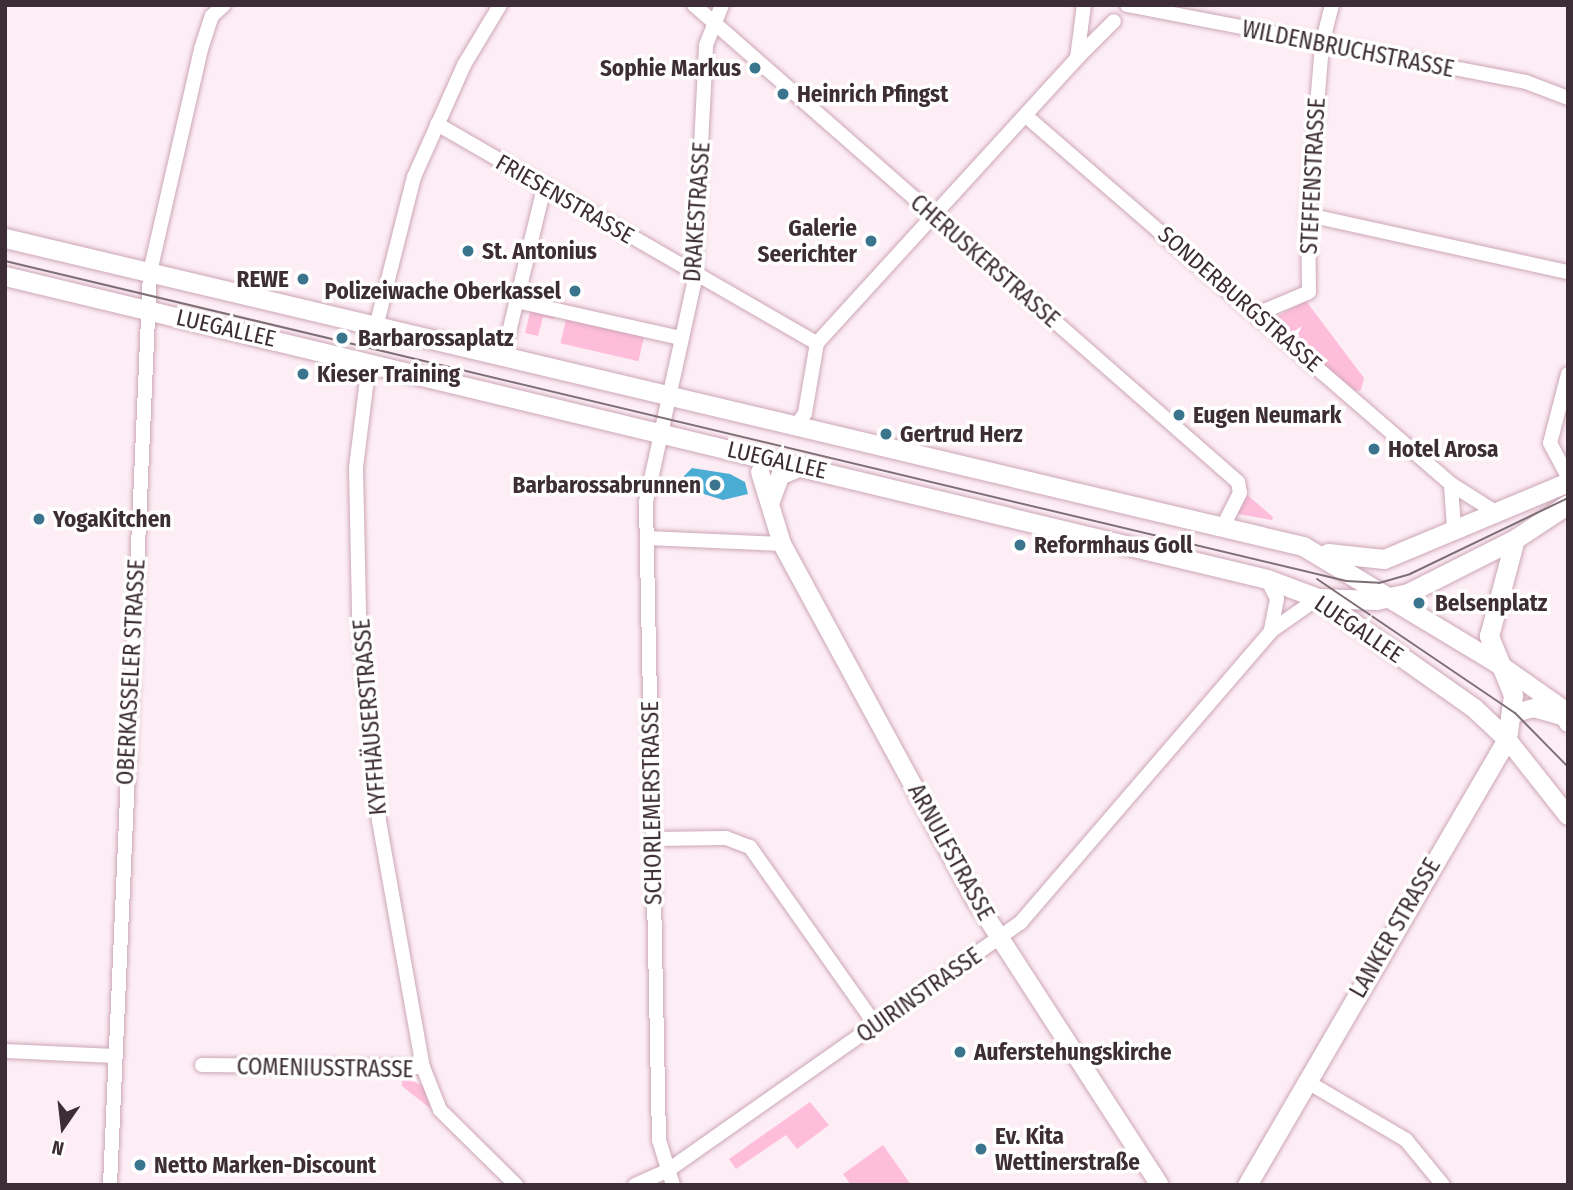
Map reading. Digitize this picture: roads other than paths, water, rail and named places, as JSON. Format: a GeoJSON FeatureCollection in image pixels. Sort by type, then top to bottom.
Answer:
{"type":"FeatureCollection","features":[{"type":"Feature","properties":{"kind":"main road","name":"LUEGALLEE"},"geometry":{"type":"LineString","coordinates":[[5,238],[1303,546],[1502,666]]}},
{"type":"Feature","properties":{"kind":"main road","name":"LUEGALLEE"},"geometry":{"type":"LineString","coordinates":[[5,276],[369,363],[660,426],[747,453],[1266,579],[1318,598],[1474,708],[1507,738]]}},
{"type":"Feature","properties":{"kind":"main road"},"geometry":{"type":"LineString","coordinates":[[747,453],[760,472]]}},
{"type":"Feature","properties":{"kind":"main road"},"geometry":{"type":"LineString","coordinates":[[1303,546],[1370,561],[1492,510],[1568,482]]}},
{"type":"Feature","properties":{"kind":"main road"},"geometry":{"type":"LineString","coordinates":[[1318,598],[1390,599],[1515,539],[1568,504]]}},
{"type":"Feature","properties":{"kind":"main road"},"geometry":{"type":"LineString","coordinates":[[1515,539],[1489,636],[1502,666],[1515,713]]}},
{"type":"Feature","properties":{"kind":"main road","name":"LANKER STRASSE"},"geometry":{"type":"LineString","coordinates":[[1247,1185],[1507,738],[1515,713]]}},
{"type":"Feature","properties":{"kind":"street"},"geometry":{"type":"LineString","coordinates":[[376,327],[414,177],[437,124],[500,5]]}},
{"type":"Feature","properties":{"kind":"street","name":"CHERUSKERSTRASSE"},"geometry":{"type":"LineString","coordinates":[[694,5],[1238,482],[1240,493],[1222,528]]}},
{"type":"Feature","properties":{"kind":"street","name":"DRAKESTRASSE"},"geometry":{"type":"LineString","coordinates":[[660,426],[694,271],[712,20],[722,5]]}},
{"type":"Feature","properties":{"kind":"street"},"geometry":{"type":"LineString","coordinates":[[1077,58],[1084,5]]}},
{"type":"Feature","properties":{"kind":"street","name":"WILDENBRUCHSTRASSE"},"geometry":{"type":"LineString","coordinates":[[1127,5],[1527,82],[1568,98]]}},
{"type":"Feature","properties":{"kind":"street","name":"STEFFENSTRASSE"},"geometry":{"type":"LineString","coordinates":[[1257,314],[1309,292],[1308,215],[1322,44],[1332,5]]}},
{"type":"Feature","properties":{"kind":"street","name":"OBERKASSELER STRASSE"},"geometry":{"type":"LineString","coordinates":[[110,1185],[138,444],[150,311],[150,272],[201,49],[220,6]]}},
{"type":"Feature","properties":{"kind":"street"},"geometry":{"type":"LineString","coordinates":[[796,426],[805,413],[817,343],[932,215],[1114,21]]}},
{"type":"Feature","properties":{"kind":"street","name":"SONDERBURGSTRASSE"},"geometry":{"type":"LineString","coordinates":[[1026,116],[1451,484],[1492,510]]}},
{"type":"Feature","properties":{"kind":"street","name":"FRIESENSTRASSE"},"geometry":{"type":"LineString","coordinates":[[437,124],[544,188],[694,271]]}},
{"type":"Feature","properties":{"kind":"street"},"geometry":{"type":"LineString","coordinates":[[503,358],[544,188]]}},
{"type":"Feature","properties":{"kind":"street"},"geometry":{"type":"LineString","coordinates":[[1308,215],[1568,272]]}},
{"type":"Feature","properties":{"kind":"street"},"geometry":{"type":"LineString","coordinates":[[694,271],[817,343]]}},
{"type":"Feature","properties":{"kind":"street"},"geometry":{"type":"LineString","coordinates":[[516,300],[680,338]]}},
{"type":"Feature","properties":{"kind":"street","name":"KYFFHÄUSERSTRASSE"},"geometry":{"type":"LineString","coordinates":[[369,363],[356,468],[359,617],[379,821],[423,1067]]}},
{"type":"Feature","properties":{"kind":"street"},"geometry":{"type":"LineString","coordinates":[[1568,374],[1550,443],[1558,468],[1568,477]]}},
{"type":"Feature","properties":{"kind":"street","name":"SCHORLEMERSTRASSE"},"geometry":{"type":"LineString","coordinates":[[660,426],[647,538],[659,1140],[670,1178]]}},
{"type":"Feature","properties":{"kind":"street"},"geometry":{"type":"LineString","coordinates":[[770,504],[780,476],[803,466]]}},
{"type":"Feature","properties":{"kind":"street","name":"ARNULFSTRASSE"},"geometry":{"type":"LineString","coordinates":[[760,472],[782,544],[1000,938],[1160,1185]]}},
{"type":"Feature","properties":{"kind":"street"},"geometry":{"type":"LineString","coordinates":[[1451,484],[1454,527]]}},
{"type":"Feature","properties":{"kind":"street"},"geometry":{"type":"LineString","coordinates":[[647,538],[782,544]]}},
{"type":"Feature","properties":{"kind":"street"},"geometry":{"type":"LineString","coordinates":[[1266,579],[1277,599],[1271,631]]}},
{"type":"Feature","properties":{"kind":"street","name":"QUIRINSTRASSE"},"geometry":{"type":"LineString","coordinates":[[635,1185],[670,1178],[875,1024],[1028,916],[1271,631],[1318,598]]}},
{"type":"Feature","properties":{"kind":"street"},"geometry":{"type":"LineString","coordinates":[[1502,666],[1540,690],[1565,720]]}},
{"type":"Feature","properties":{"kind":"street"},"geometry":{"type":"LineString","coordinates":[[1515,713],[1534,708],[1565,720]]}},
{"type":"Feature","properties":{"kind":"street"},"geometry":{"type":"LineString","coordinates":[[1507,738],[1568,816]]}},
{"type":"Feature","properties":{"kind":"street"},"geometry":{"type":"LineString","coordinates":[[653,839],[726,838],[750,847],[875,1024]]}},
{"type":"Feature","properties":{"kind":"street"},"geometry":{"type":"LineString","coordinates":[[5,1051],[114,1056]]}},
{"type":"Feature","properties":{"kind":"street","name":"COMENIUSSTRASSE"},"geometry":{"type":"LineString","coordinates":[[202,1065],[423,1067],[440,1110],[516,1185]]}},
{"type":"Feature","properties":{"kind":"street"},"geometry":{"type":"LineString","coordinates":[[1306,1081],[1406,1140],[1444,1185]]}},
{"type":"Feature","properties":{"kind":"water","name":"Barbarossabrunnen"},"geometry":{"type":"Polygon","coordinates":[[[692,468],[730,474],[745,482],[748,494],[723,500],[688,489],[682,478],[692,468]]]}},
{"type":"Feature","properties":{"kind":"tram line"},"geometry":{"type":"LineString","coordinates":[[5,261],[1346,581],[1379,583],[1410,574],[1568,498]]}},
{"type":"Feature","properties":{"kind":"tram line"},"geometry":{"type":"LineString","coordinates":[[1317,579],[1515,713],[1568,767]]}},
{"type":"Feature","properties":{"kind":"place","name":"Sophie Markus"},"geometry":{"type":"Point","coordinates":[755,68]}},
{"type":"Feature","properties":{"kind":"place","name":"Heinrich Pfingst"},"geometry":{"type":"Point","coordinates":[783,94]}},
{"type":"Feature","properties":{"kind":"place","name":"Galerie Seerichter"},"geometry":{"type":"Point","coordinates":[871,241]}},
{"type":"Feature","properties":{"kind":"place","name":"St. Antonius"},"geometry":{"type":"Point","coordinates":[468,251]}},
{"type":"Feature","properties":{"kind":"place","name":"REWE"},"geometry":{"type":"Point","coordinates":[303,279]}},
{"type":"Feature","properties":{"kind":"place","name":"Polizeiwache Oberkassel"},"geometry":{"type":"Point","coordinates":[575,291]}},
{"type":"Feature","properties":{"kind":"place","name":"Barbarossaplatz"},"geometry":{"type":"Point","coordinates":[342,338]}},
{"type":"Feature","properties":{"kind":"place","name":"Kieser Training"},"geometry":{"type":"Point","coordinates":[303,374]}},
{"type":"Feature","properties":{"kind":"place","name":"Eugen Neumark"},"geometry":{"type":"Point","coordinates":[1179,415]}},
{"type":"Feature","properties":{"kind":"place","name":"Gertrud Herz"},"geometry":{"type":"Point","coordinates":[886,434]}},
{"type":"Feature","properties":{"kind":"place","name":"Hotel Arosa"},"geometry":{"type":"Point","coordinates":[1374,449]}},
{"type":"Feature","properties":{"kind":"place","name":"Barbarossabrunnen"},"geometry":{"type":"Point","coordinates":[715,485]}},
{"type":"Feature","properties":{"kind":"place","name":"YogaKitchen"},"geometry":{"type":"Point","coordinates":[39,519]}},
{"type":"Feature","properties":{"kind":"place","name":"Reformhaus Goll"},"geometry":{"type":"Point","coordinates":[1020,545]}},
{"type":"Feature","properties":{"kind":"place","name":"Belsenplatz"},"geometry":{"type":"Point","coordinates":[1419,603]}},
{"type":"Feature","properties":{"kind":"place","name":"Auferstehungskirche"},"geometry":{"type":"Point","coordinates":[960,1052]}},
{"type":"Feature","properties":{"kind":"place","name":"Ev. Kita Wettinerstraße"},"geometry":{"type":"Point","coordinates":[981,1149]}},
{"type":"Feature","properties":{"kind":"place","name":"Netto Marken-Discount"},"geometry":{"type":"Point","coordinates":[140,1165]}}]}
